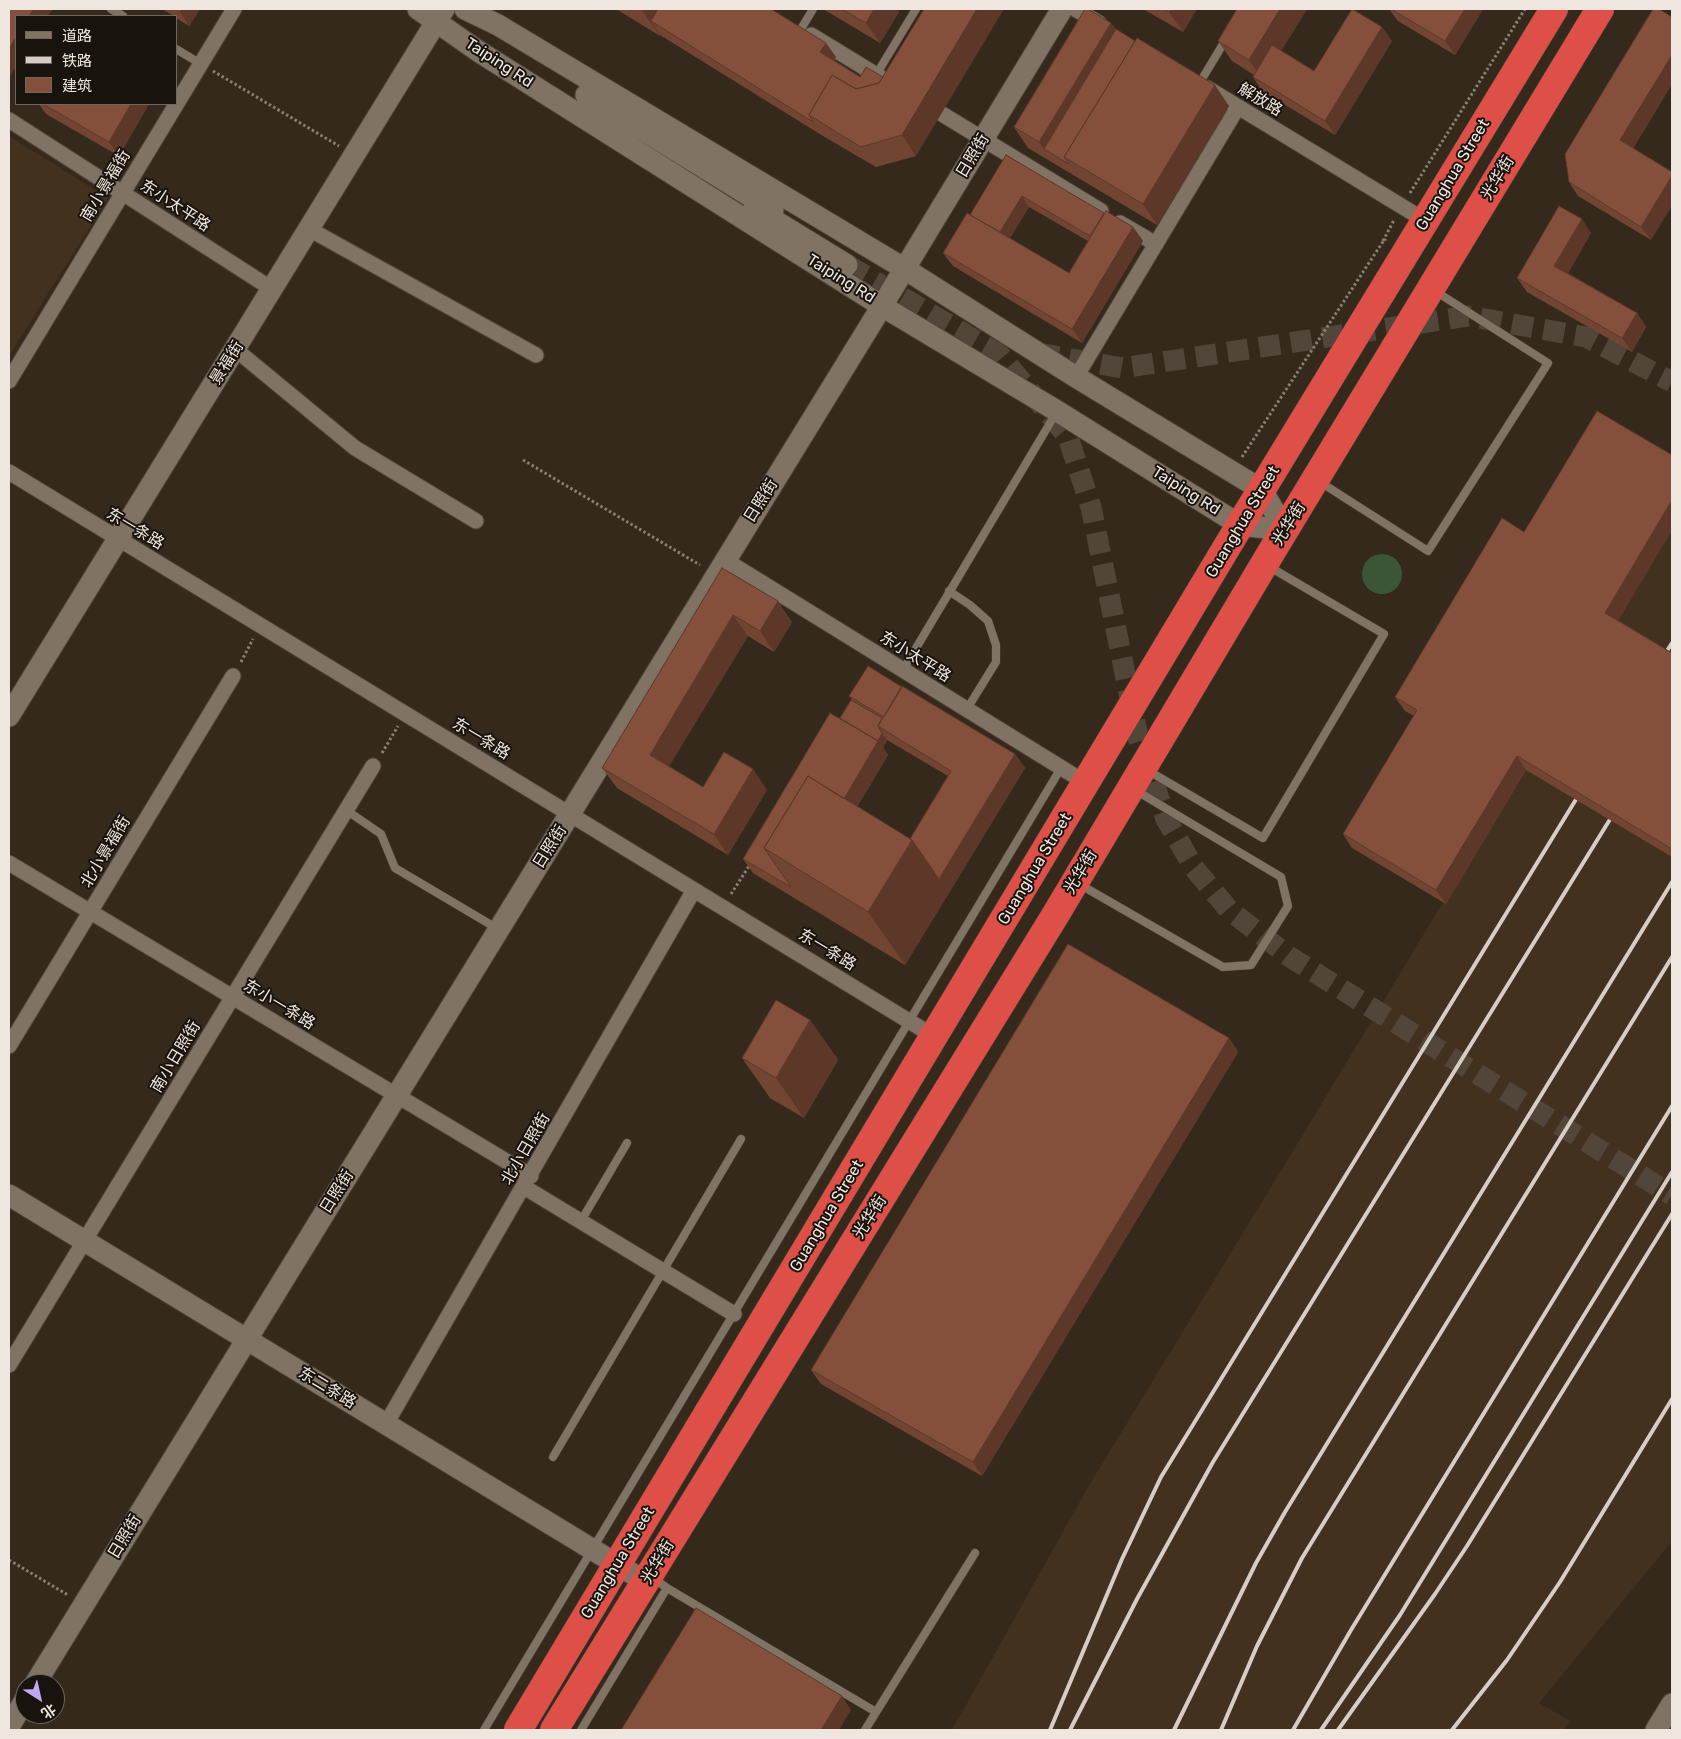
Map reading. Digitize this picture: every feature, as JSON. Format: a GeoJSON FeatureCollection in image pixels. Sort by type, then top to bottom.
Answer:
{"type":"FeatureCollection","features":[{"type":"Feature","properties":{"kind":"highway","name":"Guanghua Street"},"geometry":{"type":"LineString","coordinates":[[518,1730],[935,1037],[1240,525],[1554,9]]}},
{"type":"Feature","properties":{"kind":"highway","name":"光华街"},"geometry":{"type":"LineString","coordinates":[[554,1730],[654,1582],[1075,882],[1264,563],[1600,9]]}},
{"type":"Feature","properties":{"kind":"street","name":"南小景福街"},"geometry":{"type":"LineString","coordinates":[[178,102],[234,9]]}},
{"type":"Feature","properties":{"kind":"street","name":"Taiping Rd"},"geometry":{"type":"LineString","coordinates":[[418,9],[441,15],[463,39],[478,51],[882,306],[1057,411],[1240,525],[1285,530]]}},
{"type":"Feature","properties":{"kind":"street","name":"日照街"},"geometry":{"type":"LineString","coordinates":[[41,1674],[720,567],[905,269],[1062,9]]}},
{"type":"Feature","properties":{"kind":"street"},"geometry":{"type":"LineString","coordinates":[[1075,9],[1108,29]]}},
{"type":"Feature","properties":{"kind":"street","name":"Taiping Rd"},"geometry":{"type":"LineString","coordinates":[[472,12],[498,25],[905,269],[1076,377],[1262,490],[1285,530]]}},
{"type":"Feature","properties":{"kind":"street"},"geometry":{"type":"LineString","coordinates":[[463,39],[508,56],[850,262],[513,50],[472,12]]}},
{"type":"Feature","properties":{"kind":"street","name":"景福街"},"geometry":{"type":"LineString","coordinates":[[9,716],[441,15]]}},
{"type":"Feature","properties":{"kind":"street"},"geometry":{"type":"LineString","coordinates":[[797,27],[898,89]]}},
{"type":"Feature","properties":{"kind":"street","name":"解放路"},"geometry":{"type":"LineString","coordinates":[[1183,74],[1426,221]]}},
{"type":"Feature","properties":{"kind":"street","name":"南小景福街"},"geometry":{"type":"LineString","coordinates":[[9,381],[176,105]]}},
{"type":"Feature","properties":{"kind":"street"},"geometry":{"type":"LineString","coordinates":[[1076,377],[1238,107]]}},
{"type":"Feature","properties":{"kind":"street"},"geometry":{"type":"LineString","coordinates":[[942,114],[1156,244]]}},
{"type":"Feature","properties":{"kind":"street","name":"东小太平路"},"geometry":{"type":"LineString","coordinates":[[9,120],[272,289]]}},
{"type":"Feature","properties":{"kind":"street"},"geometry":{"type":"LineString","coordinates":[[309,229],[536,355]]}},
{"type":"Feature","properties":{"kind":"street"},"geometry":{"type":"LineString","coordinates":[[235,349],[355,448],[476,521]]}},
{"type":"Feature","properties":{"kind":"street","name":"东一条路"},"geometry":{"type":"LineString","coordinates":[[9,472],[935,1037]]}},
{"type":"Feature","properties":{"kind":"street","name":"东小太平路"},"geometry":{"type":"LineString","coordinates":[[720,567],[903,670],[1086,783]]}},
{"type":"Feature","properties":{"kind":"street","name":"北小景福街"},"geometry":{"type":"LineString","coordinates":[[9,1046],[233,676]]}},
{"type":"Feature","properties":{"kind":"street","name":"南小日照街"},"geometry":{"type":"LineString","coordinates":[[9,1365],[373,766]]}},
{"type":"Feature","properties":{"kind":"street","name":"东小一条路"},"geometry":{"type":"LineString","coordinates":[[9,863],[396,1096],[527,1181],[581,1221],[734,1314]]}},
{"type":"Feature","properties":{"kind":"street","name":"北小日照街"},"geometry":{"type":"LineString","coordinates":[[386,1424],[694,890]]}},
{"type":"Feature","properties":{"kind":"street","name":"东二条路"},"geometry":{"type":"LineString","coordinates":[[9,1195],[617,1565],[654,1582]]}},
{"type":"Feature","properties":{"kind":"street"},"geometry":{"type":"LineString","coordinates":[[1656,1730],[1672,1704]]}},
{"type":"Feature","properties":{"kind":"lane"},"geometry":{"type":"LineString","coordinates":[[797,27],[813,9]]}},
{"type":"Feature","properties":{"kind":"lane"},"geometry":{"type":"LineString","coordinates":[[876,75],[916,9]]}},
{"type":"Feature","properties":{"kind":"lane"},"geometry":{"type":"LineString","coordinates":[[1199,84],[1229,34]]}},
{"type":"Feature","properties":{"kind":"lane"},"geometry":{"type":"LineString","coordinates":[[178,49],[201,64]]}},
{"type":"Feature","properties":{"kind":"lane"},"geometry":{"type":"LineString","coordinates":[[1316,480],[1428,551],[1548,363],[1432,288]]}},
{"type":"Feature","properties":{"kind":"lane"},"geometry":{"type":"LineString","coordinates":[[903,670],[1057,411]]}},
{"type":"Feature","properties":{"kind":"lane"},"geometry":{"type":"LineString","coordinates":[[1137,777],[1263,838],[1384,634],[1264,563]]}},
{"type":"Feature","properties":{"kind":"lane"},"geometry":{"type":"LineString","coordinates":[[949,592],[970,605],[988,622],[996,645],[996,662],[967,709]]}},
{"type":"Feature","properties":{"kind":"lane"},"geometry":{"type":"LineString","coordinates":[[484,1730],[1061,768]]}},
{"type":"Feature","properties":{"kind":"lane"},"geometry":{"type":"LineString","coordinates":[[1075,882],[1223,967],[1251,965],[1288,906],[1281,877],[1137,777]]}},
{"type":"Feature","properties":{"kind":"lane"},"geometry":{"type":"LineString","coordinates":[[346,810],[381,834],[396,868],[498,929]]}},
{"type":"Feature","properties":{"kind":"lane"},"geometry":{"type":"LineString","coordinates":[[553,1457],[741,1139]]}},
{"type":"Feature","properties":{"kind":"lane"},"geometry":{"type":"LineString","coordinates":[[581,1221],[627,1143]]}},
{"type":"Feature","properties":{"kind":"lane"},"geometry":{"type":"LineString","coordinates":[[865,1730],[975,1553]]}},
{"type":"Feature","properties":{"kind":"lane"},"geometry":{"type":"LineString","coordinates":[[581,1730],[654,1582],[876,1712]]}},
{"type":"Feature","properties":{"kind":"path"},"geometry":{"type":"LineString","coordinates":[[1234,473],[1239,461],[1382,243],[1402,206],[1524,9]]}},
{"type":"Feature","properties":{"kind":"path"},"geometry":{"type":"LineString","coordinates":[[201,64],[354,156]]}},
{"type":"Feature","properties":{"kind":"path"},"geometry":{"type":"LineString","coordinates":[[1382,243],[1395,232]]}},
{"type":"Feature","properties":{"kind":"path"},"geometry":{"type":"LineString","coordinates":[[523,460],[720,567]]}},
{"type":"Feature","properties":{"kind":"path"},"geometry":{"type":"LineString","coordinates":[[233,676],[261,626]]}},
{"type":"Feature","properties":{"kind":"path"},"geometry":{"type":"LineString","coordinates":[[373,766],[406,714]]}},
{"type":"Feature","properties":{"kind":"path"},"geometry":{"type":"LineString","coordinates":[[723,908],[753,859]]}},
{"type":"Feature","properties":{"kind":"path"},"geometry":{"type":"LineString","coordinates":[[9,1560],[84,1605]]}},
{"type":"Feature","properties":{"kind":"shaded area"},"geometry":{"type":"Polygon","coordinates":[[[9,136],[108,198],[9,356],[9,136]]]}},
{"type":"Feature","properties":{"kind":"shaded area"},"geometry":{"type":"Polygon","coordinates":[[[1672,521],[1672,1541],[1539,1703],[1570,1721],[1564,1730],[952,1730],[1088,1487],[1304,1133],[1672,521]]]}},
{"type":"Feature","properties":{"kind":"green space"},"geometry":{"type":"Polygon","coordinates":[[[1386,554],[1393,557],[1399,563],[1402,574],[1401,582],[1393,591],[1386,594],[1378,594],[1371,591],[1363,582],[1362,570],[1365,563],[1374,555],[1386,554]]]}},
{"type":"Feature","properties":{"kind":"building"},"geometry":{"type":"Polygon","coordinates":[[[9,9],[34,9],[30,15],[15,15],[15,39],[9,49],[9,9]]]}},
{"type":"Feature","properties":{"kind":"building"},"geometry":{"type":"Polygon","coordinates":[[[658,9],[771,9],[826,43],[820,52],[860,77],[866,67],[883,77],[879,83],[856,89],[832,75],[809,115],[813,122],[651,21],[658,9]]]}},
{"type":"Feature","properties":{"kind":"building"},"geometry":{"type":"Polygon","coordinates":[[[842,9],[874,9],[866,23],[842,9]]]}},
{"type":"Feature","properties":{"kind":"building"},"geometry":{"type":"Polygon","coordinates":[[[924,9],[977,9],[902,135],[861,147],[809,115],[832,75],[856,89],[879,83],[924,9]]]}},
{"type":"Feature","properties":{"kind":"building"},"geometry":{"type":"Polygon","coordinates":[[[1085,9],[1111,23],[1039,142],[1014,127],[1085,9]]]}},
{"type":"Feature","properties":{"kind":"building"},"geometry":{"type":"Polygon","coordinates":[[[1237,9],[1280,9],[1249,60],[1218,41],[1237,9]]]}},
{"type":"Feature","properties":{"kind":"building"},"geometry":{"type":"Polygon","coordinates":[[[1352,9],[1382,27],[1325,121],[1253,77],[1272,45],[1314,71],[1352,9]]]}},
{"type":"Feature","properties":{"kind":"building"},"geometry":{"type":"Polygon","coordinates":[[[1391,9],[1465,9],[1445,41],[1391,9]]]}},
{"type":"Feature","properties":{"kind":"building"},"geometry":{"type":"Polygon","coordinates":[[[1653,9],[1659,9],[1672,17],[1672,55],[1620,140],[1672,172],[1672,176],[1641,227],[1569,182],[1565,154],[1653,9]]]}},
{"type":"Feature","properties":{"kind":"building"},"geometry":{"type":"Polygon","coordinates":[[[1116,29],[1135,41],[1064,157],[1069,164],[1044,149],[1116,29]]]}},
{"type":"Feature","properties":{"kind":"building"},"geometry":{"type":"Polygon","coordinates":[[[1137,38],[1215,85],[1143,204],[1064,157],[1137,38]]]}},
{"type":"Feature","properties":{"kind":"building"},"geometry":{"type":"Polygon","coordinates":[[[45,105],[130,105],[109,142],[45,105]]]}},
{"type":"Feature","properties":{"kind":"building"},"geometry":{"type":"Polygon","coordinates":[[[1006,155],[1104,213],[1090,236],[1022,196],[1000,232],[970,215],[1006,155]]]}},
{"type":"Feature","properties":{"kind":"building"},"geometry":{"type":"Polygon","coordinates":[[[1559,206],[1582,219],[1554,266],[1637,313],[1622,338],[1517,278],[1559,206]]]}},
{"type":"Feature","properties":{"kind":"building"},"geometry":{"type":"Polygon","coordinates":[[[1106,211],[1133,227],[1072,329],[943,253],[967,213],[1069,273],[1106,211]]]}},
{"type":"Feature","properties":{"kind":"building"},"geometry":{"type":"Polygon","coordinates":[[[1597,411],[1672,455],[1672,500],[1605,613],[1672,653],[1672,849],[1517,756],[1436,890],[1343,834],[1417,710],[1395,697],[1502,518],[1524,532],[1597,411]]]}},
{"type":"Feature","properties":{"kind":"building"},"geometry":{"type":"Polygon","coordinates":[[[722,568],[778,601],[760,631],[733,615],[650,755],[703,787],[724,752],[753,769],[714,834],[602,768],[722,568]]]}},
{"type":"Feature","properties":{"kind":"building"},"geometry":{"type":"Polygon","coordinates":[[[868,666],[902,687],[884,717],[849,696],[868,666]]]}},
{"type":"Feature","properties":{"kind":"building"},"geometry":{"type":"Polygon","coordinates":[[[902,686],[1015,754],[939,879],[910,839],[951,771],[878,726],[902,686]]]}},
{"type":"Feature","properties":{"kind":"building"},"geometry":{"type":"Polygon","coordinates":[[[851,700],[882,718],[878,726],[882,733],[878,741],[840,718],[851,700]]]}},
{"type":"Feature","properties":{"kind":"building"},"geometry":{"type":"Polygon","coordinates":[[[830,713],[878,741],[844,799],[808,776],[764,848],[791,887],[743,859],[830,713]]]}},
{"type":"Feature","properties":{"kind":"building"},"geometry":{"type":"Polygon","coordinates":[[[808,776],[912,840],[868,912],[764,848],[808,776]]]}},
{"type":"Feature","properties":{"kind":"building"},"geometry":{"type":"Polygon","coordinates":[[[1068,944],[1229,1038],[973,1462],[811,1370],[1068,944]]]}},
{"type":"Feature","properties":{"kind":"building"},"geometry":{"type":"Polygon","coordinates":[[[776,1000],[810,1020],[776,1078],[742,1058],[776,1000]]]}},
{"type":"Feature","properties":{"kind":"building"},"geometry":{"type":"Polygon","coordinates":[[[696,1608],[842,1696],[821,1730],[621,1730],[696,1608]]]}},
{"type":"Feature","properties":{"kind":"tunnel"},"geometry":{"type":"LineString","coordinates":[[847,265],[999,354],[1068,437],[1091,507],[1138,737],[1166,819],[1194,868],[1229,910],[1290,957],[1672,1195]]}},
{"type":"Feature","properties":{"kind":"tunnel"},"geometry":{"type":"LineString","coordinates":[[1038,353],[1122,368],[1468,316],[1586,337],[1672,382]]}},
{"type":"Feature","properties":{"kind":"railway"},"geometry":{"type":"LineString","coordinates":[[1660,662],[1672,643]]}},
{"type":"Feature","properties":{"kind":"railway"},"geometry":{"type":"LineString","coordinates":[[1050,1730],[1122,1559],[1161,1477],[1583,788]]}},
{"type":"Feature","properties":{"kind":"railway"},"geometry":{"type":"LineString","coordinates":[[1070,1730],[1137,1599],[1213,1462],[1617,808]]}},
{"type":"Feature","properties":{"kind":"railway"},"geometry":{"type":"LineString","coordinates":[[1174,1730],[1256,1563],[1285,1512],[1672,882]]}},
{"type":"Feature","properties":{"kind":"railway"},"geometry":{"type":"LineString","coordinates":[[1221,1730],[1257,1646],[1302,1558],[1672,957]]}},
{"type":"Feature","properties":{"kind":"railway"},"geometry":{"type":"LineString","coordinates":[[1293,1730],[1351,1630],[1672,1106]]}},
{"type":"Feature","properties":{"kind":"railway"},"geometry":{"type":"LineString","coordinates":[[1321,1730],[1400,1615],[1672,1172]]}},
{"type":"Feature","properties":{"kind":"railway"},"geometry":{"type":"LineString","coordinates":[[1338,1730],[1467,1546],[1672,1214]]}},
{"type":"Feature","properties":{"kind":"railway"},"geometry":{"type":"LineString","coordinates":[[1452,1730],[1507,1660],[1560,1582],[1672,1399]]}}]}
